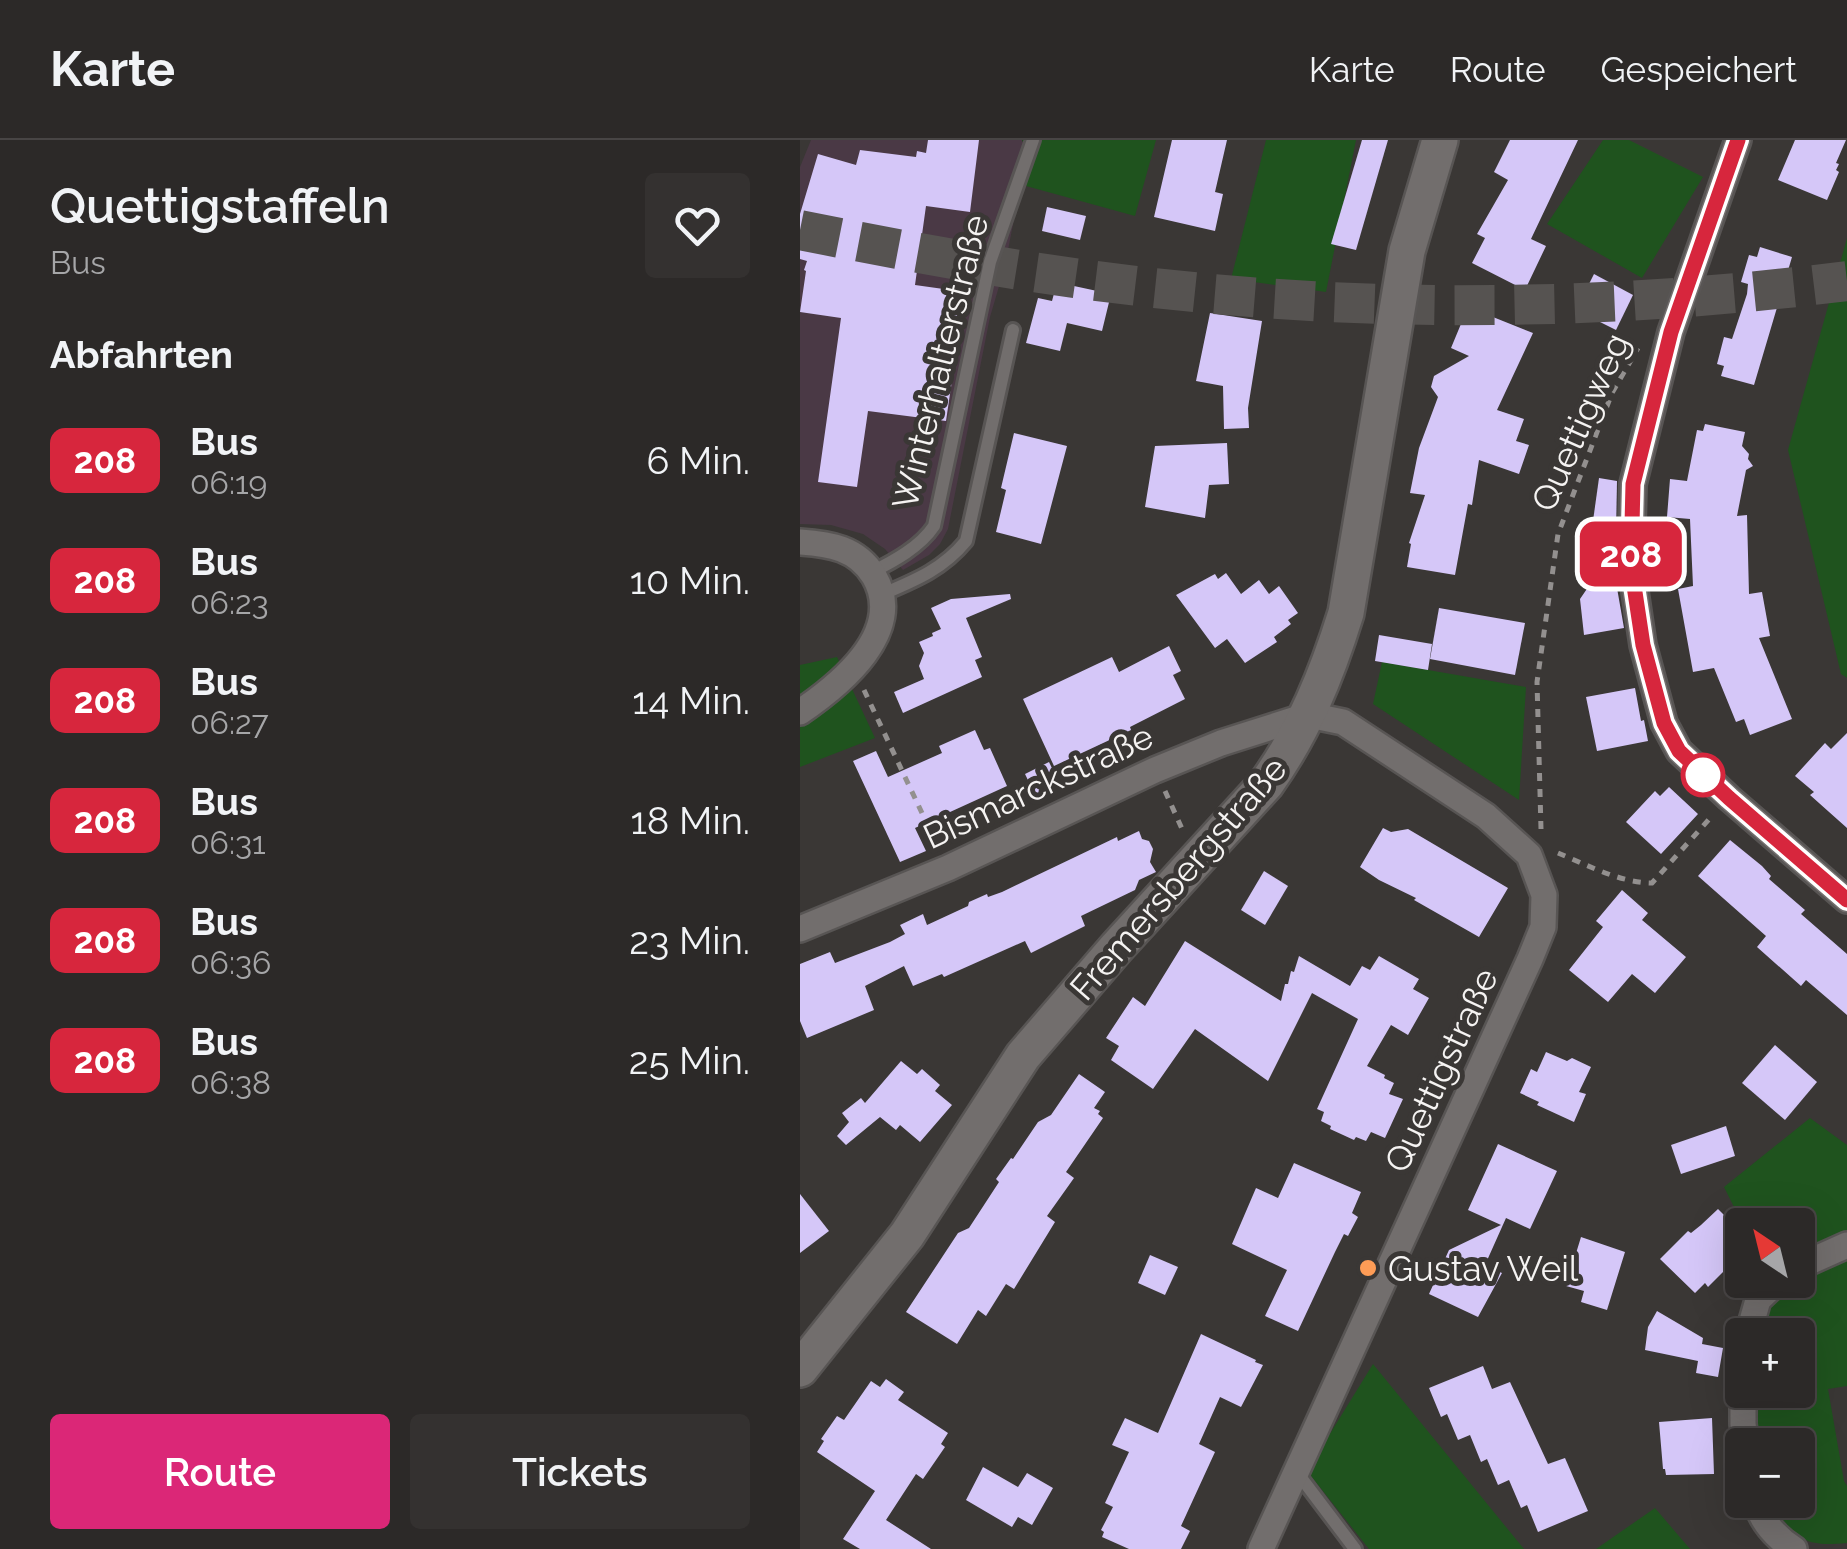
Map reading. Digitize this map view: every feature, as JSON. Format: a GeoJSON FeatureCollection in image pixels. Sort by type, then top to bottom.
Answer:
{"type":"FeatureCollection","features":[{"type":"Feature","properties":{"kind":"main road","name":"Fremersbergstraße"},"geometry":{"type":"LineString","coordinates":[[800,1369],[908,1235],[1023,1056],[1266,784],[1309,715],[1346,613],[1407,251],[1440,140]]}},
{"type":"Feature","properties":{"kind":"street"},"geometry":{"type":"LineString","coordinates":[[1738,140],[1671,332],[1633,484],[1631,566],[1643,645],[1664,723],[1679,751],[1847,900]]}},
{"type":"Feature","properties":{"kind":"street"},"geometry":{"type":"LineString","coordinates":[[800,542],[829,544],[854,553],[877,583],[882,618],[874,639],[854,666],[800,712]]}},
{"type":"Feature","properties":{"kind":"street"},"geometry":{"type":"LineString","coordinates":[[1309,715],[1343,722],[1486,816],[1529,855]]}},
{"type":"Feature","properties":{"kind":"street","name":"Bismarckstraße"},"geometry":{"type":"LineString","coordinates":[[800,929],[948,868],[1220,742],[1309,715]]}},
{"type":"Feature","properties":{"kind":"street","name":"Quettigstraße"},"geometry":{"type":"LineString","coordinates":[[1261,1549],[1543,927],[1544,895],[1529,855]]}},
{"type":"Feature","properties":{"kind":"street"},"geometry":{"type":"LineString","coordinates":[[1815,1259],[1847,1245]]}},
{"type":"Feature","properties":{"kind":"street"},"geometry":{"type":"LineString","coordinates":[[1763,1518],[1777,1538],[1794,1549]]}},
{"type":"Feature","properties":{"kind":"lane","name":"Winterhalterstraße"},"geometry":{"type":"LineString","coordinates":[[877,583],[896,559],[934,526],[990,262],[1033,140]]}},
{"type":"Feature","properties":{"kind":"lane"},"geometry":{"type":"LineString","coordinates":[[877,583],[934,570],[952,558],[966,541],[1013,330]]}},
{"type":"Feature","properties":{"kind":"lane"},"geometry":{"type":"LineString","coordinates":[[1296,1471],[1355,1549]]}},
{"type":"Feature","properties":{"kind":"path","name":"Quettigweg"},"geometry":{"type":"LineString","coordinates":[[1529,855],[1541,846],[1537,682],[1558,534],[1612,393],[1641,342]]}},
{"type":"Feature","properties":{"kind":"path"},"geometry":{"type":"LineString","coordinates":[[854,666],[948,868]]}},
{"type":"Feature","properties":{"kind":"path"},"geometry":{"type":"LineString","coordinates":[[1155,770],[1197,860]]}},
{"type":"Feature","properties":{"kind":"path"},"geometry":{"type":"LineString","coordinates":[[1579,862],[1640,883],[1652,883],[1729,798]]}},
{"type":"Feature","properties":{"kind":"shaded area"},"geometry":{"type":"Polygon","coordinates":[[[811,140],[1022,140],[1027,151],[948,529],[929,555],[903,570],[885,549],[863,534],[831,525],[800,524],[800,167],[811,140]]]}},
{"type":"Feature","properties":{"kind":"green space"},"geometry":{"type":"Polygon","coordinates":[[[1022,140],[1156,140],[1135,216],[1026,186],[1027,151],[1022,140]]]}},
{"type":"Feature","properties":{"kind":"green space"},"geometry":{"type":"Polygon","coordinates":[[[1266,140],[1356,140],[1326,292],[1231,279],[1266,140]]]}},
{"type":"Feature","properties":{"kind":"green space"},"geometry":{"type":"Polygon","coordinates":[[[1603,140],[1629,140],[1703,177],[1642,278],[1547,224],[1603,140]]]}},
{"type":"Feature","properties":{"kind":"green space"},"geometry":{"type":"Polygon","coordinates":[[[1847,238],[1847,678],[1841,674],[1788,450],[1847,238]]]}},
{"type":"Feature","properties":{"kind":"green space"},"geometry":{"type":"Polygon","coordinates":[[[837,657],[875,738],[800,767],[800,665],[837,657]]]}},
{"type":"Feature","properties":{"kind":"green space"},"geometry":{"type":"Polygon","coordinates":[[[1382,662],[1526,687],[1519,800],[1373,704],[1382,662]]]}},
{"type":"Feature","properties":{"kind":"green space"},"geometry":{"type":"Polygon","coordinates":[[[1810,1118],[1847,1145],[1847,1386],[1828,1389],[1847,1486],[1847,1543],[1810,1542],[1782,1518],[1815,1518],[1815,1428],[1758,1428],[1758,1408],[1815,1408],[1815,1318],[1763,1318],[1763,1298],[1815,1298],[1815,1208],[1734,1208],[1724,1187],[1810,1118]]]}},
{"type":"Feature","properties":{"kind":"green space"},"geometry":{"type":"Polygon","coordinates":[[[1373,1364],[1524,1549],[1369,1549],[1307,1471],[1373,1364]]]}},
{"type":"Feature","properties":{"kind":"green space"},"geometry":{"type":"Polygon","coordinates":[[[1655,1508],[1690,1549],[1596,1549],[1655,1508]]]}},
{"type":"Feature","properties":{"kind":"building"},"geometry":{"type":"Polygon","coordinates":[[[928,140],[979,140],[970,212],[926,206],[915,285],[965,292],[946,421],[868,411],[857,487],[818,482],[841,318],[800,312],[807,261],[800,259],[800,214],[818,154],[856,165],[860,150],[916,157],[917,151],[926,153],[928,140]]]}},
{"type":"Feature","properties":{"kind":"building"},"geometry":{"type":"Polygon","coordinates":[[[1172,140],[1227,140],[1215,192],[1223,194],[1215,231],[1154,217],[1172,140]]]}},
{"type":"Feature","properties":{"kind":"building"},"geometry":{"type":"Polygon","coordinates":[[[1362,140],[1388,140],[1356,250],[1331,244],[1362,140]]]}},
{"type":"Feature","properties":{"kind":"building"},"geometry":{"type":"Polygon","coordinates":[[[1510,140],[1578,140],[1531,239],[1546,246],[1525,290],[1472,263],[1485,238],[1477,234],[1508,180],[1494,172],[1510,140]]]}},
{"type":"Feature","properties":{"kind":"building"},"geometry":{"type":"Polygon","coordinates":[[[1795,140],[1846,140],[1827,200],[1778,180],[1795,140]]]}},
{"type":"Feature","properties":{"kind":"building"},"geometry":{"type":"Polygon","coordinates":[[[1047,207],[1086,216],[1080,240],[1042,231],[1047,207]]]}},
{"type":"Feature","properties":{"kind":"building"},"geometry":{"type":"Polygon","coordinates":[[[1760,247],[1792,257],[1754,385],[1721,376],[1724,366],[1717,364],[1724,337],[1732,339],[1747,294],[1748,284],[1741,282],[1749,255],[1757,257],[1760,247]]]}},
{"type":"Feature","properties":{"kind":"building"},"geometry":{"type":"Polygon","coordinates":[[[1594,274],[1633,295],[1616,330],[1576,310],[1594,274]]]}},
{"type":"Feature","properties":{"kind":"building"},"geometry":{"type":"Polygon","coordinates":[[[1056,286],[1111,294],[1102,331],[1067,323],[1060,351],[1026,343],[1038,298],[1052,301],[1056,286]]]}},
{"type":"Feature","properties":{"kind":"building"},"geometry":{"type":"Polygon","coordinates":[[[1468,307],[1533,333],[1497,410],[1524,419],[1516,441],[1529,445],[1519,474],[1479,460],[1455,575],[1407,567],[1409,543],[1425,495],[1410,493],[1419,448],[1438,397],[1431,387],[1434,376],[1469,356],[1451,348],[1468,307]]]}},
{"type":"Feature","properties":{"kind":"building"},"geometry":{"type":"Polygon","coordinates":[[[1210,313],[1262,321],[1248,408],[1249,428],[1224,429],[1223,386],[1196,381],[1210,313]]]}},
{"type":"Feature","properties":{"kind":"building"},"geometry":{"type":"Polygon","coordinates":[[[1705,424],[1745,432],[1742,446],[1753,466],[1746,470],[1737,516],[1747,515],[1749,594],[1762,592],[1770,636],[1759,638],[1792,719],[1750,735],[1744,719],[1736,722],[1714,668],[1693,672],[1678,589],[1693,586],[1690,519],[1667,517],[1670,479],[1687,481],[1697,430],[1703,431],[1705,424]]]}},
{"type":"Feature","properties":{"kind":"building"},"geometry":{"type":"Polygon","coordinates":[[[1014,433],[1067,446],[1041,544],[996,532],[1014,433]]]}},
{"type":"Feature","properties":{"kind":"building"},"geometry":{"type":"Polygon","coordinates":[[[1227,443],[1229,484],[1209,485],[1205,518],[1145,507],[1155,446],[1227,443]]]}},
{"type":"Feature","properties":{"kind":"building"},"geometry":{"type":"Polygon","coordinates":[[[1599,478],[1617,481],[1616,534],[1612,539],[1598,538],[1592,528],[1599,478]]]}},
{"type":"Feature","properties":{"kind":"building"},"geometry":{"type":"Polygon","coordinates":[[[1226,573],[1241,594],[1259,580],[1269,594],[1279,586],[1298,613],[1274,637],[1277,642],[1245,663],[1227,639],[1215,648],[1176,595],[1215,574],[1218,579],[1226,573]]]}},
{"type":"Feature","properties":{"kind":"building"},"geometry":{"type":"Polygon","coordinates":[[[1595,577],[1611,589],[1617,588],[1624,628],[1584,635],[1580,599],[1595,577]]]}},
{"type":"Feature","properties":{"kind":"building"},"geometry":{"type":"Polygon","coordinates":[[[1010,594],[1011,599],[966,618],[982,657],[975,660],[982,677],[903,713],[894,692],[924,679],[919,666],[924,653],[919,642],[941,629],[931,608],[951,599],[1010,594]]]}},
{"type":"Feature","properties":{"kind":"building"},"geometry":{"type":"Polygon","coordinates":[[[1439,608],[1525,623],[1515,675],[1430,659],[1439,608]]]}},
{"type":"Feature","properties":{"kind":"building"},"geometry":{"type":"Polygon","coordinates":[[[1379,635],[1432,644],[1428,670],[1375,661],[1379,635]]]}},
{"type":"Feature","properties":{"kind":"building"},"geometry":{"type":"Polygon","coordinates":[[[1169,646],[1181,671],[1173,675],[1185,699],[1130,727],[1131,730],[1054,766],[1023,699],[1112,657],[1119,672],[1169,646]]]}},
{"type":"Feature","properties":{"kind":"building"},"geometry":{"type":"Polygon","coordinates":[[[1635,688],[1648,741],[1597,751],[1586,697],[1635,688]]]}},
{"type":"Feature","properties":{"kind":"building"},"geometry":{"type":"Polygon","coordinates":[[[975,730],[984,750],[990,748],[1007,786],[915,828],[926,851],[900,862],[853,761],[876,751],[888,777],[942,753],[939,746],[975,730]]]}},
{"type":"Feature","properties":{"kind":"building"},"geometry":{"type":"Polygon","coordinates":[[[1847,733],[1847,828],[1795,776],[1825,743],[1831,749],[1847,733]]]}},
{"type":"Feature","properties":{"kind":"building"},"geometry":{"type":"Polygon","coordinates":[[[1049,762],[1061,787],[1037,799],[1025,774],[1049,762]]]}},
{"type":"Feature","properties":{"kind":"building"},"geometry":{"type":"Polygon","coordinates":[[[1669,787],[1698,814],[1661,854],[1626,822],[1655,791],[1660,796],[1669,787]]]}},
{"type":"Feature","properties":{"kind":"building"},"geometry":{"type":"Polygon","coordinates":[[[1383,828],[1391,832],[1408,829],[1508,888],[1479,937],[1360,867],[1383,828]]]}},
{"type":"Feature","properties":{"kind":"building"},"geometry":{"type":"Polygon","coordinates":[[[1139,831],[1153,849],[1150,862],[1156,872],[1139,880],[1135,890],[1081,916],[1085,926],[1031,953],[1025,941],[944,977],[942,974],[913,986],[904,966],[865,986],[874,1010],[807,1038],[800,1021],[800,964],[830,952],[835,963],[890,942],[905,934],[900,925],[923,914],[927,925],[987,894],[988,897],[1002,892],[1117,837],[1118,841],[1139,831]]]}},
{"type":"Feature","properties":{"kind":"building"},"geometry":{"type":"Polygon","coordinates":[[[1730,840],[1762,866],[1771,876],[1769,879],[1805,910],[1801,914],[1847,954],[1847,1015],[1806,980],[1801,986],[1757,947],[1766,936],[1698,876],[1730,840]]]}},
{"type":"Feature","properties":{"kind":"building"},"geometry":{"type":"Polygon","coordinates":[[[1264,871],[1288,886],[1265,925],[1241,910],[1264,871]]]}},
{"type":"Feature","properties":{"kind":"building"},"geometry":{"type":"Polygon","coordinates":[[[1622,890],[1648,913],[1642,920],[1686,957],[1655,993],[1632,974],[1608,1002],[1569,970],[1603,927],[1596,921],[1622,890]]]}},
{"type":"Feature","properties":{"kind":"building"},"geometry":{"type":"Polygon","coordinates":[[[1185,941],[1281,1001],[1299,956],[1350,986],[1362,966],[1370,970],[1379,956],[1419,979],[1413,989],[1429,998],[1408,1035],[1391,1025],[1367,1066],[1394,1083],[1389,1094],[1403,1099],[1385,1138],[1371,1132],[1366,1141],[1356,1137],[1354,1140],[1321,1121],[1324,1112],[1317,1109],[1358,1019],[1312,993],[1268,1081],[1195,1029],[1153,1089],[1111,1060],[1119,1046],[1106,1038],[1133,997],[1145,1006],[1185,941]]]}},
{"type":"Feature","properties":{"kind":"building"},"geometry":{"type":"Polygon","coordinates":[[[1775,1045],[1817,1082],[1785,1120],[1742,1083],[1775,1045]]]}},
{"type":"Feature","properties":{"kind":"building"},"geometry":{"type":"Polygon","coordinates":[[[1546,1052],[1591,1067],[1579,1092],[1586,1094],[1574,1122],[1520,1093],[1531,1069],[1537,1072],[1546,1052]]]}},
{"type":"Feature","properties":{"kind":"building"},"geometry":{"type":"Polygon","coordinates":[[[901,1061],[917,1074],[922,1069],[940,1085],[935,1091],[952,1105],[920,1142],[900,1125],[896,1130],[880,1117],[846,1145],[837,1136],[849,1122],[842,1113],[861,1098],[865,1103],[901,1061]]]}},
{"type":"Feature","properties":{"kind":"building"},"geometry":{"type":"Polygon","coordinates":[[[1079,1074],[1105,1092],[1094,1108],[1103,1118],[1066,1172],[1074,1178],[1047,1216],[1055,1222],[1014,1289],[1006,1284],[986,1316],[978,1310],[957,1344],[906,1312],[958,1233],[969,1228],[1011,1158],[1038,1122],[1051,1115],[1079,1074]]]}},
{"type":"Feature","properties":{"kind":"building"},"geometry":{"type":"Polygon","coordinates":[[[1726,1126],[1735,1156],[1681,1174],[1671,1145],[1726,1126]]]}},
{"type":"Feature","properties":{"kind":"building"},"geometry":{"type":"Polygon","coordinates":[[[1498,1144],[1557,1171],[1530,1229],[1506,1218],[1485,1265],[1502,1273],[1478,1317],[1429,1294],[1449,1250],[1501,1225],[1468,1210],[1498,1144]]]}},
{"type":"Feature","properties":{"kind":"building"},"geometry":{"type":"Polygon","coordinates":[[[1294,1163],[1361,1192],[1352,1213],[1358,1217],[1348,1236],[1344,1234],[1298,1331],[1265,1316],[1287,1270],[1232,1244],[1256,1188],[1278,1198],[1294,1163]]]}},
{"type":"Feature","properties":{"kind":"building"},"geometry":{"type":"Polygon","coordinates":[[[800,1194],[829,1231],[800,1253],[800,1194]]]}},
{"type":"Feature","properties":{"kind":"building"},"geometry":{"type":"Polygon","coordinates":[[[1718,1209],[1725,1216],[1725,1270],[1708,1287],[1705,1283],[1695,1293],[1660,1259],[1688,1231],[1691,1233],[1718,1209]]]}},
{"type":"Feature","properties":{"kind":"building"},"geometry":{"type":"Polygon","coordinates":[[[1581,1237],[1625,1252],[1607,1310],[1581,1302],[1584,1291],[1566,1286],[1581,1237]]]}},
{"type":"Feature","properties":{"kind":"building"},"geometry":{"type":"Polygon","coordinates":[[[1150,1255],[1178,1267],[1165,1295],[1138,1283],[1150,1255]]]}},
{"type":"Feature","properties":{"kind":"building"},"geometry":{"type":"Polygon","coordinates":[[[1657,1311],[1703,1338],[1702,1344],[1723,1348],[1718,1377],[1696,1373],[1698,1361],[1645,1350],[1648,1327],[1657,1311]]]}},
{"type":"Feature","properties":{"kind":"building"},"geometry":{"type":"Polygon","coordinates":[[[1201,1334],[1263,1365],[1241,1407],[1220,1397],[1199,1444],[1215,1452],[1181,1526],[1190,1531],[1181,1549],[1129,1549],[1102,1537],[1101,1530],[1113,1507],[1105,1503],[1129,1452],[1112,1445],[1125,1418],[1158,1433],[1201,1334]]]}},
{"type":"Feature","properties":{"kind":"building"},"geometry":{"type":"Polygon","coordinates":[[[1483,1366],[1492,1389],[1510,1382],[1548,1464],[1565,1458],[1588,1511],[1538,1532],[1527,1505],[1521,1508],[1509,1480],[1498,1485],[1487,1459],[1481,1462],[1470,1435],[1458,1440],[1447,1414],[1441,1417],[1429,1388],[1483,1366]]]}},
{"type":"Feature","properties":{"kind":"building"},"geometry":{"type":"Polygon","coordinates":[[[886,1379],[904,1392],[898,1400],[948,1433],[941,1444],[945,1447],[923,1479],[916,1474],[886,1520],[931,1549],[860,1549],[843,1539],[875,1491],[817,1452],[837,1416],[844,1420],[871,1381],[880,1387],[886,1379]]]}},
{"type":"Feature","properties":{"kind":"building"},"geometry":{"type":"Polygon","coordinates":[[[1712,1418],[1714,1474],[1666,1475],[1659,1422],[1712,1418]]]}},
{"type":"Feature","properties":{"kind":"building"},"geometry":{"type":"Polygon","coordinates":[[[983,1467],[1018,1487],[1027,1473],[1053,1488],[1032,1525],[1018,1517],[1012,1527],[966,1500],[983,1467]]]}},
{"type":"Feature","properties":{"kind":"tunnel"},"geometry":{"type":"LineString","coordinates":[[800,230],[1087,280],[1308,301],[1578,303],[1847,281]]}},
{"type":"Feature","properties":{"kind":"bus line","name":"208"},"geometry":{"type":"LineString","coordinates":[[1738,140],[1671,332],[1633,484],[1631,566],[1643,645],[1664,723],[1679,751],[1847,900]]}},
{"type":"Feature","properties":{"kind":"place","name":"Gustav Weil"},"geometry":{"type":"Point","coordinates":[1368,1268]}}]}
